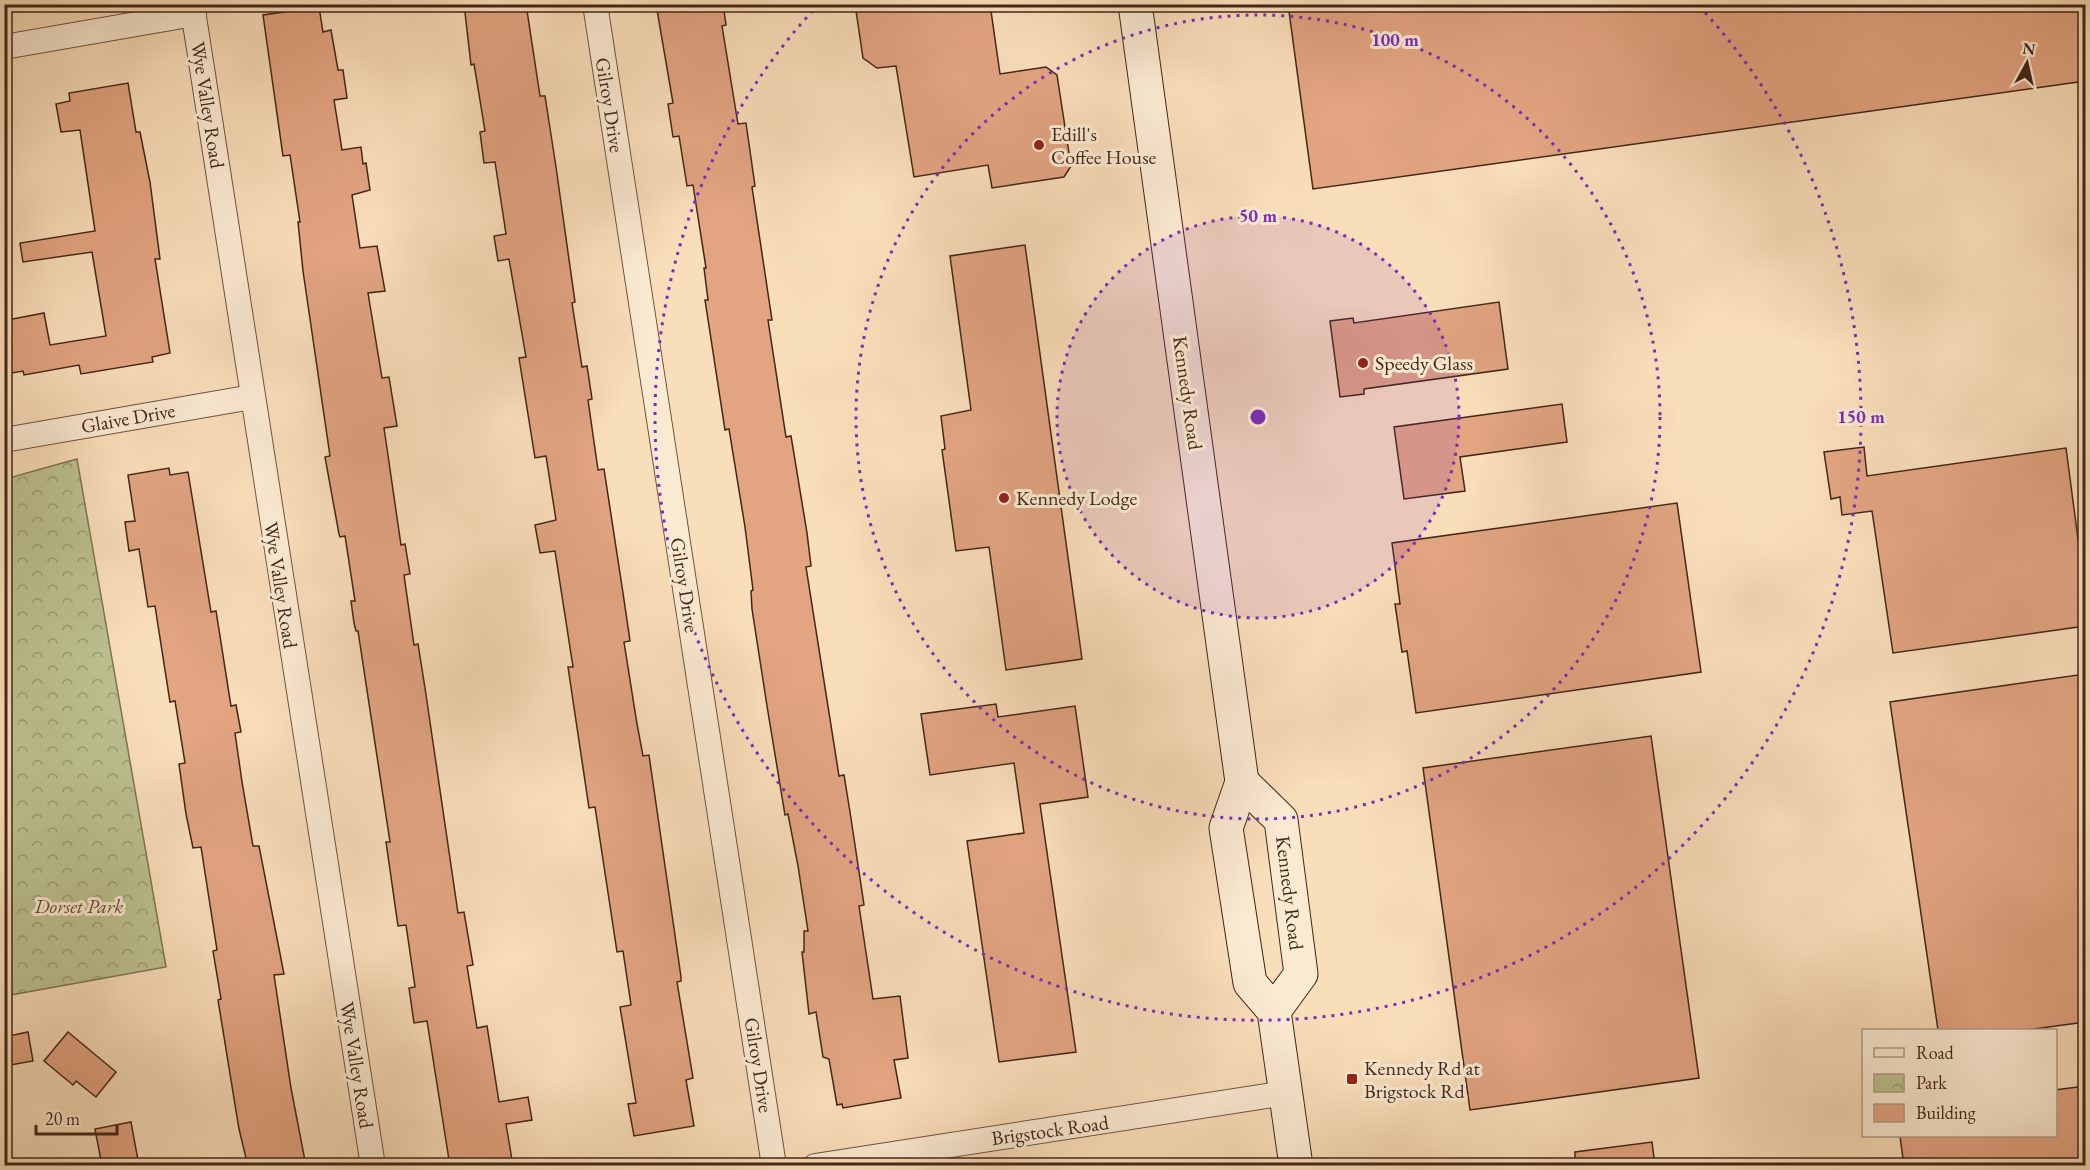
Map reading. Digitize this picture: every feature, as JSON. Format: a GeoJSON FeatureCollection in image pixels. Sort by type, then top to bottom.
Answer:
{"type":"FeatureCollection","features":[{"type":"Feature","properties":{"kind":"main road","name":"Kennedy Road"},"geometry":{"type":"LineString","coordinates":[[1135,4],[1242,782],[1226,828],[1250,983],[1274,1011],[1300,974],[1281,820],[1242,782]]}},
{"type":"Feature","properties":{"kind":"main road"},"geometry":{"type":"LineString","coordinates":[[1274,1011],[1296,1166]]}},
{"type":"Feature","properties":{"kind":"street","name":"Gilroy Drive"},"geometry":{"type":"LineString","coordinates":[[595,4],[774,1166]]}},
{"type":"Feature","properties":{"kind":"street"},"geometry":{"type":"LineString","coordinates":[[4,47],[193,9]]}},
{"type":"Feature","properties":{"kind":"street","name":"Wye Valley Road"},"geometry":{"type":"LineString","coordinates":[[193,9],[373,1166]]}},
{"type":"Feature","properties":{"kind":"street","name":"Glaive Drive"},"geometry":{"type":"LineString","coordinates":[[4,440],[252,398]]}},
{"type":"Feature","properties":{"kind":"street","name":"Brigstock Road"},"geometry":{"type":"LineString","coordinates":[[815,1166],[1286,1093]]}},
{"type":"Feature","properties":{"kind":"green space","name":"Dorset Park"},"geometry":{"type":"Polygon","coordinates":[[[77,459],[166,967],[5,996],[5,479],[77,459]]]}},
{"type":"Feature","properties":{"kind":"building"},"geometry":{"type":"Polygon","coordinates":[[[464,4],[526,4],[540,96],[545,96],[575,302],[572,303],[582,367],[587,366],[592,399],[588,400],[598,470],[604,469],[630,641],[624,642],[643,756],[649,755],[681,977],[681,981],[677,982],[693,1078],[686,1080],[694,1126],[634,1136],[628,1104],[636,1103],[620,1007],[631,1005],[623,951],[617,952],[595,807],[589,808],[568,667],[573,667],[555,551],[540,553],[535,525],[556,520],[546,456],[535,458],[519,358],[526,357],[509,259],[498,261],[494,236],[506,234],[495,162],[484,163],[480,132],[485,131],[474,64],[471,65],[464,4]]]}},
{"type":"Feature","properties":{"kind":"building"},"geometry":{"type":"Polygon","coordinates":[[[656,4],[723,4],[726,25],[722,26],[738,124],[746,123],[755,186],[752,187],[772,320],[768,320],[786,437],[791,436],[807,533],[811,566],[806,567],[839,776],[844,775],[850,812],[864,905],[859,906],[873,999],[900,996],[908,1058],[894,1060],[901,1098],[843,1108],[842,1104],[837,1105],[829,1059],[823,1057],[816,1012],[809,1014],[802,952],[804,952],[804,931],[808,931],[788,814],[785,815],[752,609],[751,591],[753,590],[745,527],[729,429],[725,430],[705,300],[708,300],[704,268],[706,268],[693,185],[687,186],[679,136],[673,137],[668,104],[673,103],[656,4]]]}},
{"type":"Feature","properties":{"kind":"building"},"geometry":{"type":"Polygon","coordinates":[[[855,4],[990,4],[1000,74],[1046,67],[1057,75],[1071,166],[1064,177],[992,188],[988,165],[914,177],[896,66],[877,68],[863,58],[855,4]]]}},
{"type":"Feature","properties":{"kind":"building"},"geometry":{"type":"Polygon","coordinates":[[[1288,4],[2085,4],[2085,81],[1313,189],[1288,4]]]}},
{"type":"Feature","properties":{"kind":"building"},"geometry":{"type":"Polygon","coordinates":[[[319,7],[323,32],[331,30],[338,70],[343,70],[347,98],[334,100],[342,150],[361,147],[363,164],[366,163],[370,190],[352,195],[360,248],[377,246],[385,291],[368,293],[382,378],[389,377],[397,426],[384,428],[401,545],[405,544],[410,574],[404,575],[414,645],[418,644],[458,913],[464,912],[473,965],[467,966],[477,1028],[487,1026],[499,1102],[528,1097],[532,1120],[506,1124],[512,1160],[482,1166],[450,1166],[427,1021],[414,1023],[409,988],[415,987],[406,925],[398,926],[386,842],[390,842],[358,631],[354,623],[351,601],[355,601],[345,536],[340,537],[339,534],[325,457],[330,456],[303,271],[298,222],[300,222],[290,155],[283,156],[263,15],[319,7]]]}},
{"type":"Feature","properties":{"kind":"building"},"geometry":{"type":"Polygon","coordinates":[[[128,83],[136,132],[140,132],[150,182],[160,259],[155,259],[170,353],[152,357],[153,362],[81,374],[79,365],[24,375],[23,371],[12,373],[7,350],[12,348],[7,320],[44,313],[50,345],[106,336],[92,252],[23,262],[20,243],[95,231],[80,130],[61,132],[56,104],[70,101],[69,93],[128,83]]]}},
{"type":"Feature","properties":{"kind":"building","name":"Kennedy Lodge"},"geometry":{"type":"Polygon","coordinates":[[[1025,245],[1082,659],[1006,670],[989,547],[956,551],[942,450],[945,449],[941,416],[971,410],[950,256],[1025,245]]]}},
{"type":"Feature","properties":{"kind":"building"},"geometry":{"type":"Polygon","coordinates":[[[1499,302],[1508,369],[1364,389],[1364,394],[1340,397],[1330,321],[1353,318],[1354,323],[1499,302]]]}},
{"type":"Feature","properties":{"kind":"building"},"geometry":{"type":"Polygon","coordinates":[[[1562,404],[1567,442],[1460,457],[1465,491],[1404,499],[1394,427],[1562,404]]]}},
{"type":"Feature","properties":{"kind":"building"},"geometry":{"type":"Polygon","coordinates":[[[1864,447],[1867,476],[2066,448],[2085,592],[2085,626],[1893,653],[1872,511],[1842,515],[1840,497],[1831,499],[1824,452],[1864,447]]]}},
{"type":"Feature","properties":{"kind":"building"},"geometry":{"type":"Polygon","coordinates":[[[169,468],[170,475],[188,472],[211,612],[216,611],[231,706],[236,705],[241,732],[235,733],[253,846],[259,846],[284,974],[274,975],[291,1088],[306,1166],[248,1166],[239,1129],[218,1000],[221,999],[213,951],[217,950],[201,847],[193,848],[186,814],[179,764],[185,763],[175,701],[170,702],[155,606],[148,607],[139,549],[129,551],[125,522],[135,521],[128,475],[169,468]]]}},
{"type":"Feature","properties":{"kind":"building"},"geometry":{"type":"Polygon","coordinates":[[[1677,503],[1701,672],[1416,713],[1407,651],[1402,652],[1395,604],[1400,604],[1392,543],[1677,503]]]}},
{"type":"Feature","properties":{"kind":"building"},"geometry":{"type":"Polygon","coordinates":[[[2085,674],[2085,1022],[2033,1029],[1938,1029],[1890,702],[2085,674]]]}},
{"type":"Feature","properties":{"kind":"building"},"geometry":{"type":"Polygon","coordinates":[[[996,704],[998,717],[1075,706],[1088,797],[1040,804],[1076,1052],[999,1062],[967,841],[1024,833],[1014,763],[930,775],[921,714],[996,704]]]}},
{"type":"Feature","properties":{"kind":"building"},"geometry":{"type":"Polygon","coordinates":[[[1651,736],[1699,1078],[1470,1110],[1423,768],[1651,736]]]}},
{"type":"Feature","properties":{"kind":"building"},"geometry":{"type":"Polygon","coordinates":[[[28,1032],[33,1061],[4,1066],[4,1037],[28,1032]]]}},
{"type":"Feature","properties":{"kind":"building"},"geometry":{"type":"Polygon","coordinates":[[[68,1032],[116,1072],[96,1097],[76,1081],[73,1085],[44,1061],[68,1032]]]}},
{"type":"Feature","properties":{"kind":"building"},"geometry":{"type":"Polygon","coordinates":[[[2085,1086],[2085,1166],[1904,1166],[1900,1137],[2057,1137],[2057,1090],[2085,1086]]]}},
{"type":"Feature","properties":{"kind":"building"},"geometry":{"type":"Polygon","coordinates":[[[131,1122],[139,1166],[102,1166],[95,1129],[131,1122]]]}},
{"type":"Feature","properties":{"kind":"building"},"geometry":{"type":"Polygon","coordinates":[[[1652,1142],[1655,1166],[1575,1166],[1575,1152],[1652,1142]]]}},
{"type":"Feature","properties":{"kind":"place","name":"Edill's Coffee House"},"geometry":{"type":"Point","coordinates":[1039,145]}},
{"type":"Feature","properties":{"kind":"place","name":"Speedy Glass"},"geometry":{"type":"Point","coordinates":[1363,363]}},
{"type":"Feature","properties":{"kind":"place","name":"Kennedy Lodge"},"geometry":{"type":"Point","coordinates":[1004,498]}},
{"type":"Feature","properties":{"kind":"place","name":"Kennedy Rd at Brigstock Rd"},"geometry":{"type":"Point","coordinates":[1352,1079]}}]}
